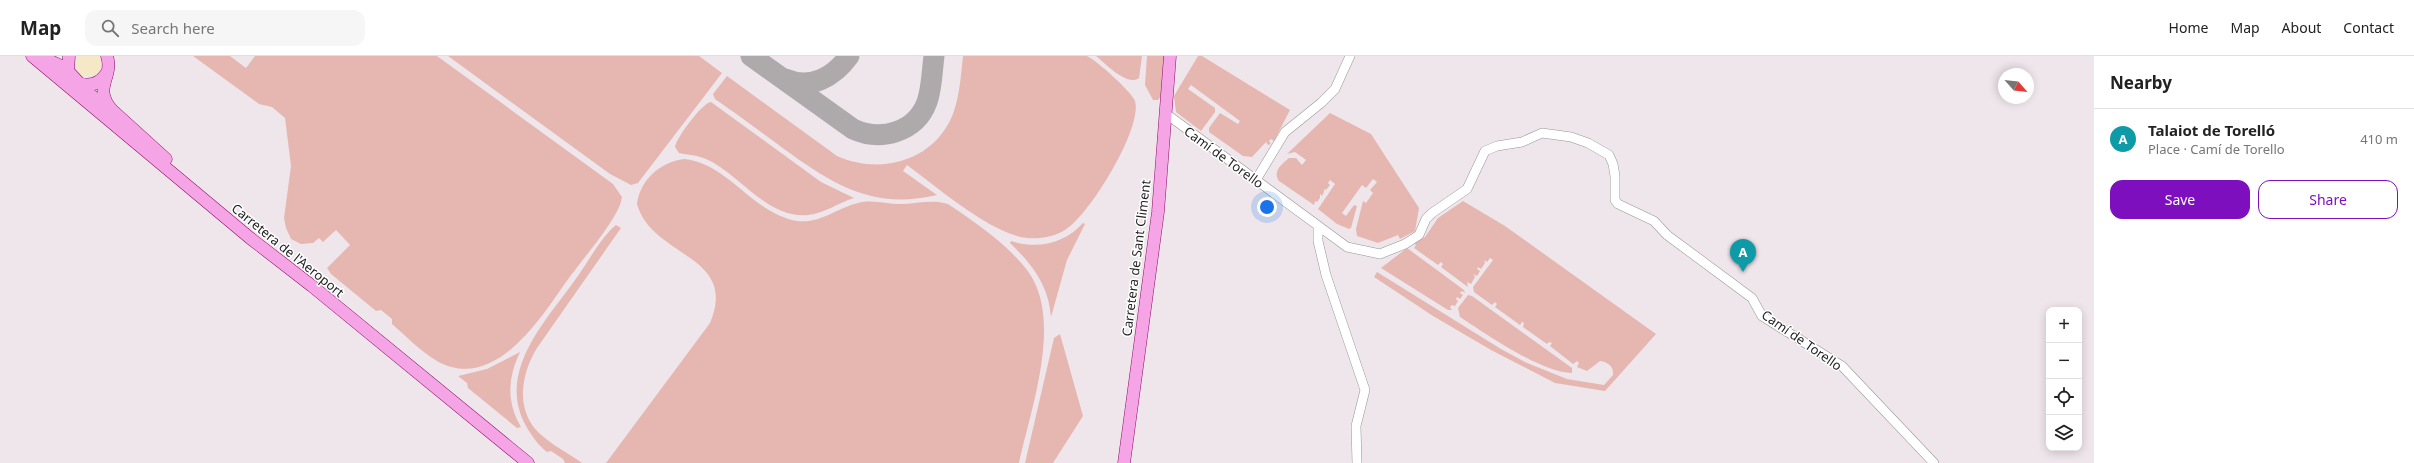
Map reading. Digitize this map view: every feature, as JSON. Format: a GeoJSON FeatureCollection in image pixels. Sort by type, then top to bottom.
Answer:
{"type":"FeatureCollection","features":[{"type":"Feature","properties":{"kind":"main road","name":"Carretera de l'Aeroport"},"geometry":{"type":"LineString","coordinates":[[32,56],[161,165],[312,286],[528,463]]}},
{"type":"Feature","properties":{"kind":"main road"},"geometry":{"type":"LineString","coordinates":[[40,56],[63,67],[141,142],[161,165]]}},
{"type":"Feature","properties":{"kind":"main road"},"geometry":{"type":"LineString","coordinates":[[69,56],[67,67],[69,73]]}},
{"type":"Feature","properties":{"kind":"main road"},"geometry":{"type":"LineString","coordinates":[[107,56],[109,65],[102,94],[112,110],[312,286]]}},
{"type":"Feature","properties":{"kind":"main road","name":"Carretera de Sant Climent"},"geometry":{"type":"LineString","coordinates":[[1124,463],[1157,219],[1170,56]]}},
{"type":"Feature","properties":{"kind":"main road"},"geometry":{"type":"LineString","coordinates":[[79,83],[93,85],[101,80],[106,74]]}},
{"type":"Feature","properties":{"kind":"street"},"geometry":{"type":"LineString","coordinates":[[1256,180],[1284,132],[1321,103],[1334,89],[1350,56]]}},
{"type":"Feature","properties":{"kind":"street","name":"Camí de Torello"},"geometry":{"type":"LineString","coordinates":[[1165,113],[1352,250],[1376,254],[1387,253],[1419,235],[1428,217],[1467,189],[1481,156],[1488,149],[1522,142],[1544,133],[1588,143],[1609,155],[1613,164],[1615,200],[1618,204],[1654,221],[1667,235],[1752,298],[1762,316],[1842,366],[1934,463]]}},
{"type":"Feature","properties":{"kind":"street"},"geometry":{"type":"LineString","coordinates":[[1318,226],[1318,241],[1326,275],[1365,390],[1356,426],[1357,463]]}},
{"type":"Feature","properties":{"kind":"shaded area"},"geometry":{"type":"Polygon","coordinates":[[[78,56],[99,56],[102,65],[99,72],[94,76],[81,76],[75,65],[78,56]]]}},
{"type":"Feature","properties":{"kind":"shaded area"},"geometry":{"type":"Polygon","coordinates":[[[193,56],[230,56],[246,68],[255,56],[437,56],[613,184],[622,197],[620,205],[616,214],[603,233],[543,314],[529,332],[513,347],[496,360],[478,367],[458,368],[437,361],[414,344],[392,324],[392,319],[381,310],[376,311],[331,274],[327,268],[350,245],[336,230],[323,242],[319,238],[313,243],[301,244],[291,239],[286,228],[284,218],[291,166],[285,118],[272,107],[259,104],[193,56]]]}},
{"type":"Feature","properties":{"kind":"shaded area"},"geometry":{"type":"Polygon","coordinates":[[[448,56],[699,56],[722,73],[638,183],[631,185],[610,174],[448,56]]]}},
{"type":"Feature","properties":{"kind":"shaded area"},"geometry":{"type":"Polygon","coordinates":[[[963,56],[1087,56],[1098,63],[1128,91],[1135,101],[1135,114],[1131,131],[1123,150],[1100,190],[1087,208],[1075,222],[1065,230],[1052,236],[1042,238],[1027,238],[1013,235],[981,219],[907,165],[903,171],[937,195],[914,199],[893,199],[874,197],[855,191],[802,162],[715,99],[713,94],[727,76],[837,156],[854,162],[872,164],[889,163],[906,159],[921,152],[935,142],[946,128],[954,111],[958,97],[963,56]]]}},
{"type":"Feature","properties":{"kind":"shaded area"},"geometry":{"type":"Polygon","coordinates":[[[1096,56],[1142,56],[1139,78],[1134,80],[1122,77],[1096,56]]]}},
{"type":"Feature","properties":{"kind":"shaded area"},"geometry":{"type":"Polygon","coordinates":[[[1147,56],[1165,56],[1161,96],[1158,100],[1153,100],[1145,85],[1147,56]]]}},
{"type":"Feature","properties":{"kind":"shaded area"},"geometry":{"type":"Polygon","coordinates":[[[1198,56],[1202,56],[1290,110],[1274,141],[1271,139],[1269,141],[1271,144],[1268,145],[1266,142],[1252,157],[1243,156],[1209,132],[1209,128],[1220,113],[1238,124],[1240,121],[1191,85],[1188,89],[1215,108],[1215,112],[1201,131],[1176,112],[1174,96],[1198,56]]]}},
{"type":"Feature","properties":{"kind":"shaded area"},"geometry":{"type":"Polygon","coordinates":[[[711,102],[821,182],[854,198],[814,214],[793,214],[780,210],[767,203],[731,175],[706,159],[679,153],[675,147],[680,136],[696,114],[711,102]]]}},
{"type":"Feature","properties":{"kind":"shaded area"},"geometry":{"type":"Polygon","coordinates":[[[1330,113],[1371,134],[1419,208],[1415,231],[1400,239],[1398,235],[1378,243],[1357,236],[1356,229],[1363,201],[1366,203],[1373,193],[1370,190],[1377,182],[1373,179],[1366,188],[1362,185],[1342,213],[1346,216],[1354,205],[1357,206],[1351,228],[1349,229],[1337,224],[1318,209],[1335,184],[1330,180],[1328,183],[1330,185],[1326,190],[1324,189],[1322,196],[1320,194],[1320,198],[1317,202],[1315,201],[1314,205],[1279,181],[1277,171],[1289,158],[1296,158],[1302,165],[1306,160],[1295,152],[1287,154],[1330,113]]]}},
{"type":"Feature","properties":{"kind":"shaded area"},"geometry":{"type":"Polygon","coordinates":[[[684,159],[700,163],[714,169],[767,209],[781,216],[797,221],[821,218],[850,205],[863,202],[900,204],[936,202],[948,204],[980,226],[1010,251],[1027,270],[1038,290],[1043,313],[1044,338],[1037,390],[1019,463],[606,463],[710,323],[716,300],[713,283],[704,269],[659,236],[646,222],[637,204],[642,187],[659,168],[684,159]]]}},
{"type":"Feature","properties":{"kind":"shaded area"},"geometry":{"type":"Polygon","coordinates":[[[1463,201],[1505,226],[1656,334],[1605,391],[1555,383],[1491,350],[1433,316],[1374,277],[1377,272],[1501,349],[1527,363],[1567,379],[1604,385],[1613,375],[1613,370],[1606,362],[1600,361],[1587,371],[1577,367],[1579,363],[1577,361],[1573,364],[1550,346],[1552,343],[1549,342],[1547,344],[1523,327],[1524,323],[1522,322],[1520,325],[1495,307],[1497,304],[1495,302],[1492,305],[1474,292],[1473,287],[1493,260],[1490,258],[1487,262],[1484,260],[1485,263],[1481,269],[1478,267],[1477,269],[1480,271],[1477,276],[1473,274],[1475,277],[1471,284],[1467,282],[1468,287],[1441,267],[1443,264],[1441,262],[1438,265],[1414,248],[1416,245],[1414,243],[1425,237],[1438,218],[1463,201]]]}},
{"type":"Feature","properties":{"kind":"shaded area"},"geometry":{"type":"Polygon","coordinates":[[[1083,223],[1085,224],[1067,260],[1051,317],[1047,295],[1038,276],[1032,267],[1010,243],[1011,241],[1021,244],[1041,245],[1050,243],[1068,236],[1083,223]]]}},
{"type":"Feature","properties":{"kind":"shaded area"},"geometry":{"type":"Polygon","coordinates":[[[616,225],[621,228],[537,348],[527,369],[524,380],[524,403],[526,414],[531,424],[544,437],[582,463],[565,463],[563,459],[551,451],[547,452],[543,449],[526,426],[518,406],[517,386],[520,367],[538,330],[580,274],[600,243],[616,225]]]}},
{"type":"Feature","properties":{"kind":"shaded area"},"geometry":{"type":"Polygon","coordinates":[[[1407,248],[1464,290],[1465,293],[1462,291],[1460,293],[1463,295],[1460,299],[1457,297],[1456,299],[1458,301],[1455,306],[1452,305],[1450,307],[1452,310],[1448,310],[1381,268],[1407,248]]]}},
{"type":"Feature","properties":{"kind":"shaded area"},"geometry":{"type":"Polygon","coordinates":[[[1468,295],[1472,296],[1572,368],[1572,373],[1546,367],[1530,360],[1460,317],[1458,308],[1468,295]]]}},
{"type":"Feature","properties":{"kind":"shaded area"},"geometry":{"type":"Polygon","coordinates":[[[1060,334],[1083,416],[1053,463],[1025,463],[1054,338],[1060,334]]]}},
{"type":"Feature","properties":{"kind":"shaded area"},"geometry":{"type":"Polygon","coordinates":[[[520,352],[513,371],[510,390],[513,408],[521,427],[517,428],[468,388],[467,383],[458,376],[487,369],[520,352]]]}},
{"type":"Feature","properties":{"kind":"taxiway"},"geometry":{"type":"LineString","coordinates":[[751,56],[853,129],[864,133],[875,134],[896,132],[915,121],[922,112],[930,91],[934,56]]}},
{"type":"Feature","properties":{"kind":"taxiway"},"geometry":{"type":"LineString","coordinates":[[785,79],[804,83],[821,80],[836,70],[849,56]]}},
{"type":"Feature","properties":{"kind":"place","name":"Talaiot de Torelló"},"geometry":{"type":"Point","coordinates":[1743,272]}}]}
